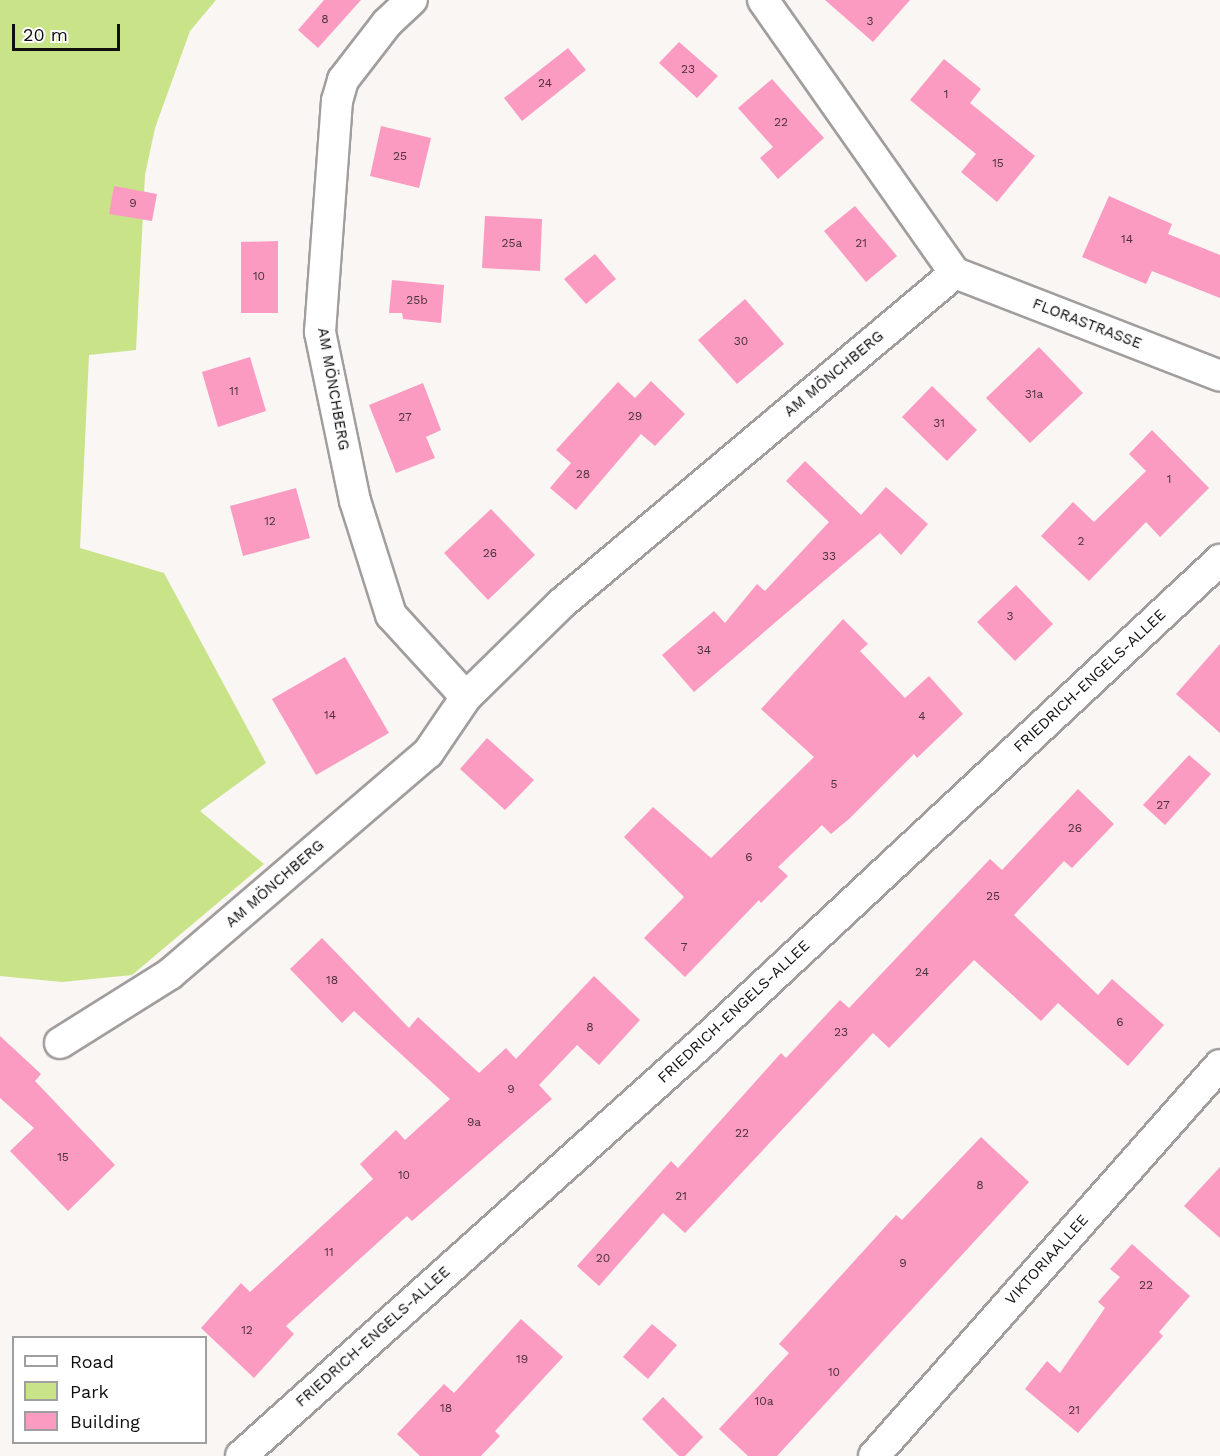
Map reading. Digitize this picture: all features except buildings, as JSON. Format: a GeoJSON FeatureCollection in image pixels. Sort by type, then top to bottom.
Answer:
{"type":"FeatureCollection","features":[{"type":"Feature","properties":{"kind":"street","name":"AM MÖNCHBERG"},"geometry":{"type":"LineString","coordinates":[[412,0],[387,23],[343,80],[337,101],[320,332],[355,501],[391,615],[466,697]]}},
{"type":"Feature","properties":{"kind":"street"},"geometry":{"type":"LineString","coordinates":[[763,0],[955,273]]}},
{"type":"Feature","properties":{"kind":"street","name":"AM MÖNCHBERG"},"geometry":{"type":"LineString","coordinates":[[60,1043],[170,975],[428,753],[466,697],[562,603],[955,273]]}},
{"type":"Feature","properties":{"kind":"street","name":"FLORASTRASSE"},"geometry":{"type":"LineString","coordinates":[[955,273],[1220,376]]}},
{"type":"Feature","properties":{"kind":"street","name":"FRIEDRICH-ENGELS-ALLEE"},"geometry":{"type":"LineString","coordinates":[[241,1456],[706,1039],[1220,560]]}},
{"type":"Feature","properties":{"kind":"street","name":"VIKTORIAALLEE"},"geometry":{"type":"LineString","coordinates":[[874,1456],[1220,1065]]}},
{"type":"Feature","properties":{"kind":"green space"},"geometry":{"type":"Polygon","coordinates":[[[0,0],[216,0],[190,31],[155,128],[145,175],[136,350],[89,355],[80,548],[164,573],[266,763],[200,811],[264,864],[132,975],[62,982],[0,976],[0,0]]]}}]}
